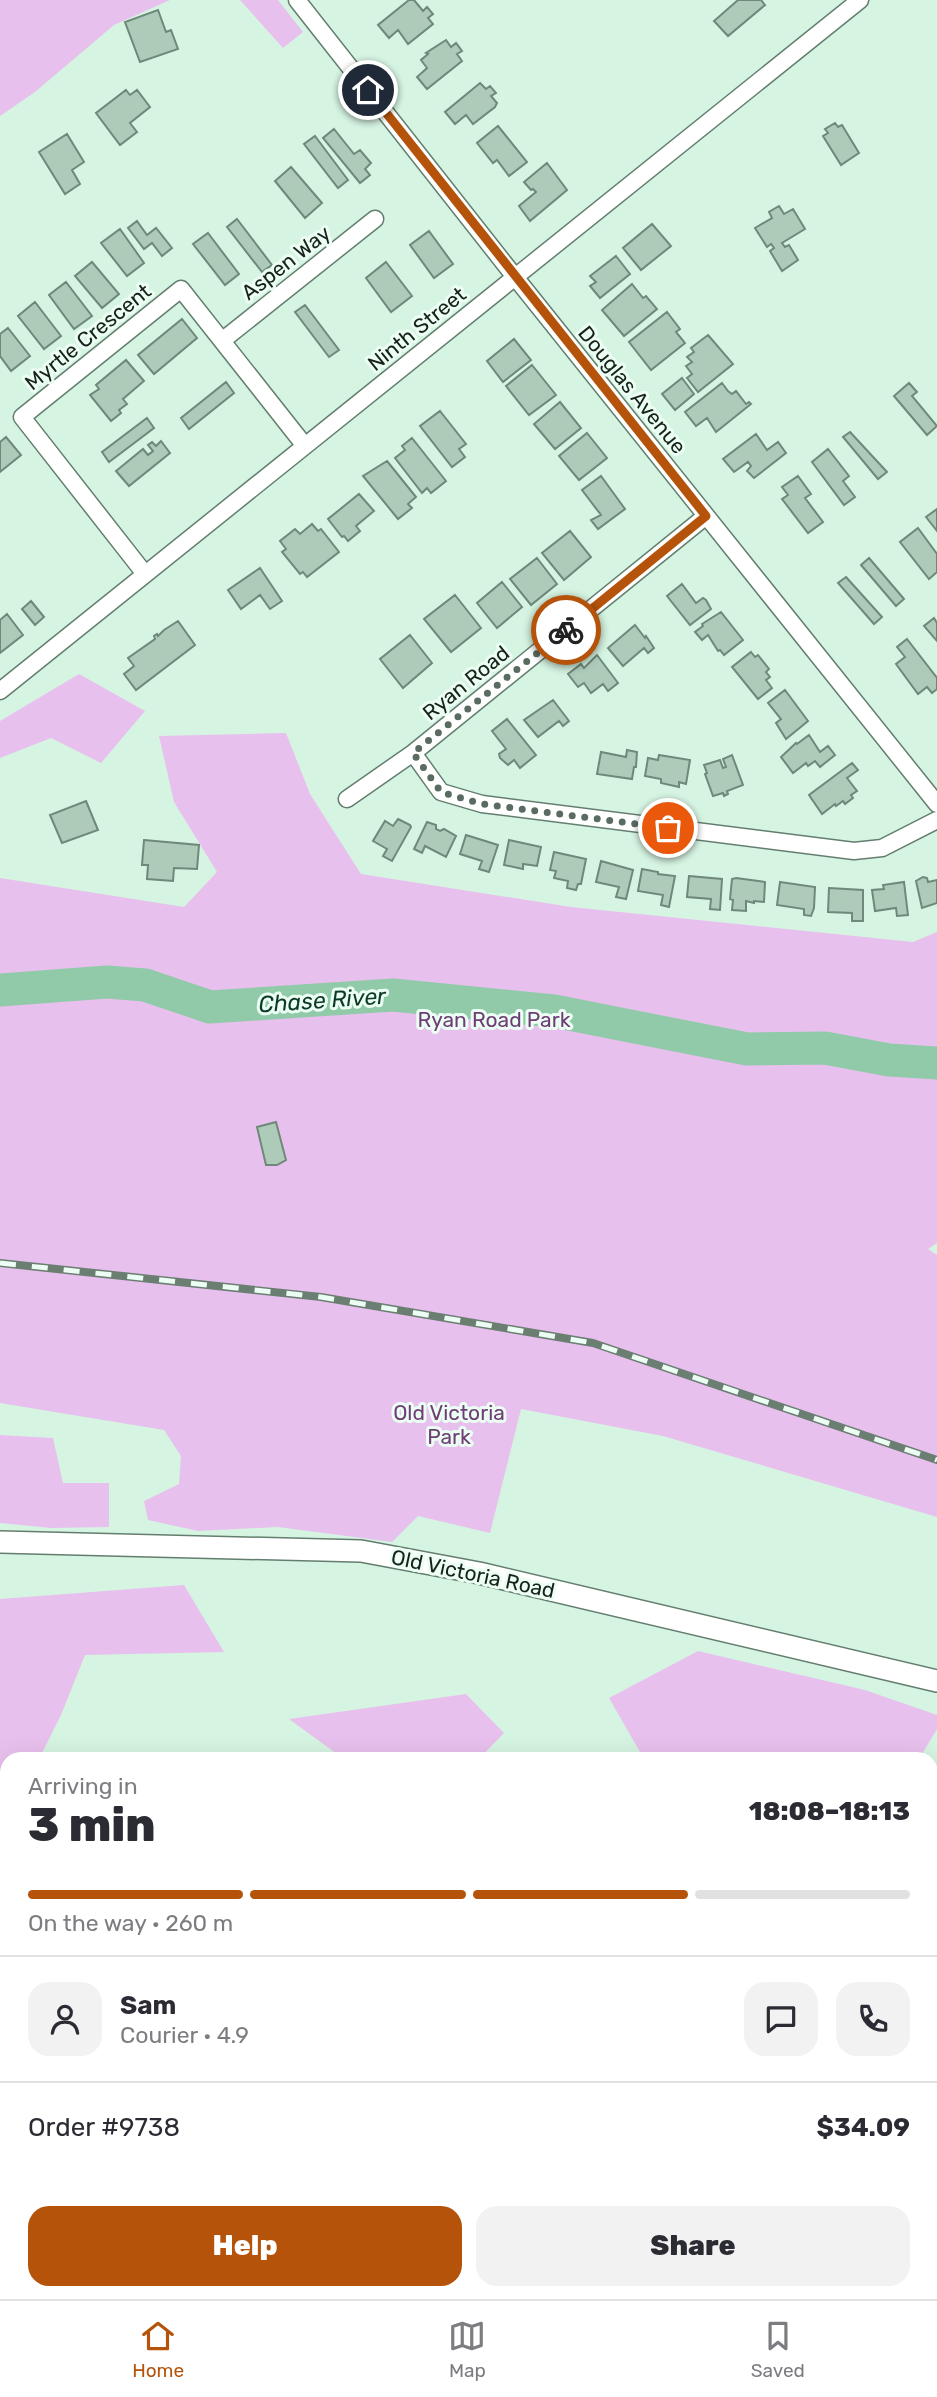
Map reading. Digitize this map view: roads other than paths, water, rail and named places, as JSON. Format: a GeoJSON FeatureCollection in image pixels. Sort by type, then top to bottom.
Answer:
{"type":"FeatureCollection","features":[{"type":"Feature","properties":{"kind":"street","name":"Douglas Avenue"},"geometry":{"type":"LineString","coordinates":[[297,0],[937,804]]}},
{"type":"Feature","properties":{"kind":"street","name":"Ninth Street"},"geometry":{"type":"LineString","coordinates":[[0,691],[860,0]]}},
{"type":"Feature","properties":{"kind":"street","name":"Aspen Way"},"geometry":{"type":"LineString","coordinates":[[223,340],[375,219]]}},
{"type":"Feature","properties":{"kind":"street","name":"Myrtle Crescent"},"geometry":{"type":"LineString","coordinates":[[145,574],[22,417],[181,289],[305,446]]}},
{"type":"Feature","properties":{"kind":"street","name":"Ryan Road"},"geometry":{"type":"LineString","coordinates":[[347,800],[413,753],[706,516]]}},
{"type":"Feature","properties":{"kind":"street"},"geometry":{"type":"LineString","coordinates":[[413,753],[441,792],[482,804],[854,852],[882,848],[937,820]]}},
{"type":"Feature","properties":{"kind":"street","name":"Old Victoria Road"},"geometry":{"type":"LineString","coordinates":[[0,1542],[361,1551],[492,1576],[937,1681]]}},
{"type":"Feature","properties":{"kind":"waterway","name":"Chase River"},"geometry":{"type":"LineString","coordinates":[[0,990],[107,982],[145,985],[210,1007],[393,995],[554,1011],[747,1049],[825,1048],[889,1060],[937,1063]]}},
{"type":"Feature","properties":{"kind":"railway"},"geometry":{"type":"LineString","coordinates":[[0,1263],[321,1297],[593,1343],[937,1460]]}},
{"type":"Feature","properties":{"kind":"park label","name":"Ryan Road Park"},"geometry":{"type":"Point","coordinates":[494,1020]}},
{"type":"Feature","properties":{"kind":"park label","name":"Old Victoria Park"},"geometry":{"type":"Point","coordinates":[449,1425]}}]}
